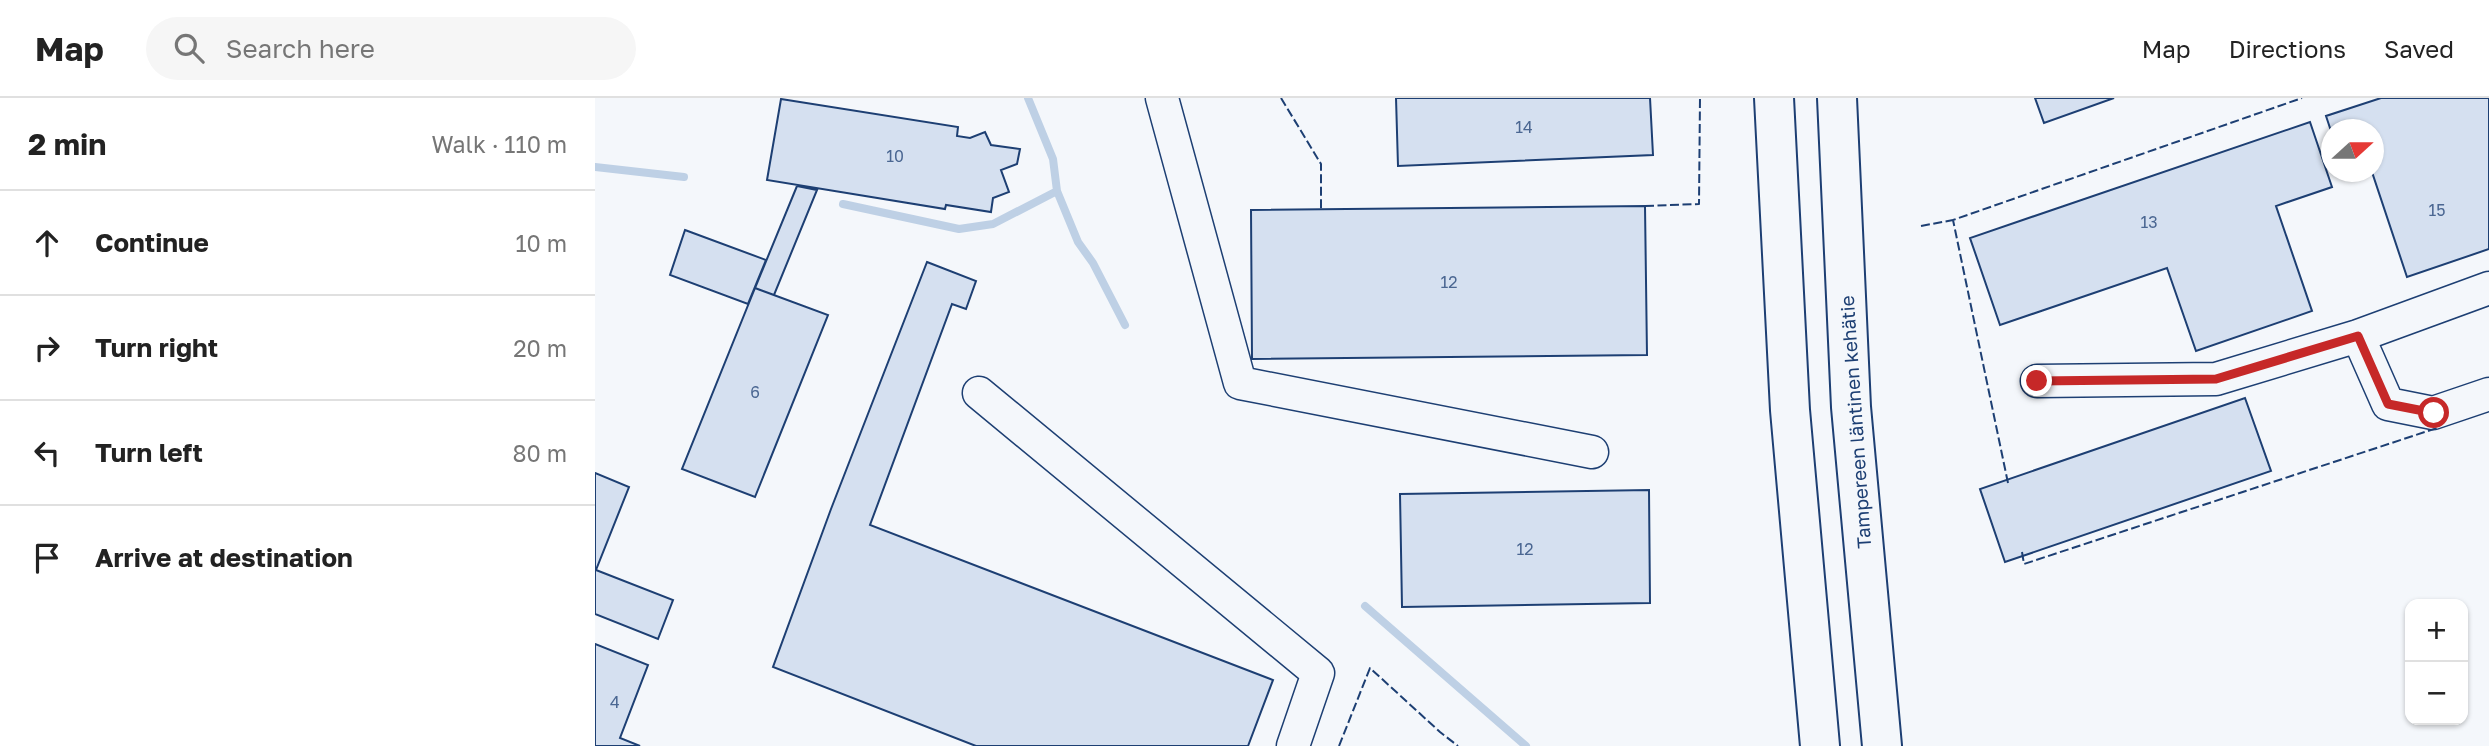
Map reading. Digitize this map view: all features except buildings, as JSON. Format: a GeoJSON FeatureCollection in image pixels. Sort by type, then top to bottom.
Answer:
{"type":"FeatureCollection","features":[{"type":"Feature","properties":{"kind":"highway"},"geometry":{"type":"LineString","coordinates":[[1774,98],[1790,410],[1819,746]]}},
{"type":"Feature","properties":{"kind":"highway","name":"Tampereen läntinen kehätie"},"geometry":{"type":"LineString","coordinates":[[1837,98],[1851,407],[1882,746]]}},
{"type":"Feature","properties":{"kind":"lane"},"geometry":{"type":"LineString","coordinates":[[1162,98],[1240,383],[1592,452]]}},
{"type":"Feature","properties":{"kind":"lane"},"geometry":{"type":"LineString","coordinates":[[2037,381],[2216,379],[2358,336],[2489,288]]}},
{"type":"Feature","properties":{"kind":"lane"},"geometry":{"type":"LineString","coordinates":[[2358,336],[2388,404],[2434,413],[2489,394]]}},
{"type":"Feature","properties":{"kind":"lane"},"geometry":{"type":"LineString","coordinates":[[979,393],[1318,673],[1293,746]]}},
{"type":"Feature","properties":{"kind":"waterway"},"geometry":{"type":"LineString","coordinates":[[1028,98],[1053,159],[1057,191],[1078,242],[1093,263],[1125,325]]}},
{"type":"Feature","properties":{"kind":"waterway"},"geometry":{"type":"LineString","coordinates":[[595,167],[684,177]]}},
{"type":"Feature","properties":{"kind":"waterway"},"geometry":{"type":"LineString","coordinates":[[843,204],[959,229],[993,224],[1057,191]]}},
{"type":"Feature","properties":{"kind":"waterway"},"geometry":{"type":"LineString","coordinates":[[1365,606],[1526,746]]}},
{"type":"Feature","properties":{"kind":"fence"},"geometry":{"type":"LineString","coordinates":[[1281,98],[1321,164],[1321,209]]}},
{"type":"Feature","properties":{"kind":"fence"},"geometry":{"type":"LineString","coordinates":[[1645,206],[1699,204],[1700,98]]}},
{"type":"Feature","properties":{"kind":"fence"},"geometry":{"type":"LineString","coordinates":[[2008,483],[1953,220],[2302,98]]}},
{"type":"Feature","properties":{"kind":"fence"},"geometry":{"type":"LineString","coordinates":[[1921,226],[1953,220]]}},
{"type":"Feature","properties":{"kind":"fence"},"geometry":{"type":"LineString","coordinates":[[2022,552],[2024,564],[2437,428]]}},
{"type":"Feature","properties":{"kind":"fence"},"geometry":{"type":"LineString","coordinates":[[1339,746],[1370,668],[1458,746]]}},
{"type":"Feature","properties":{"kind":"route"},"geometry":{"type":"LineString","coordinates":[[2037,381],[2216,379],[2358,336],[2388,404],[2434,413]]}}]}
